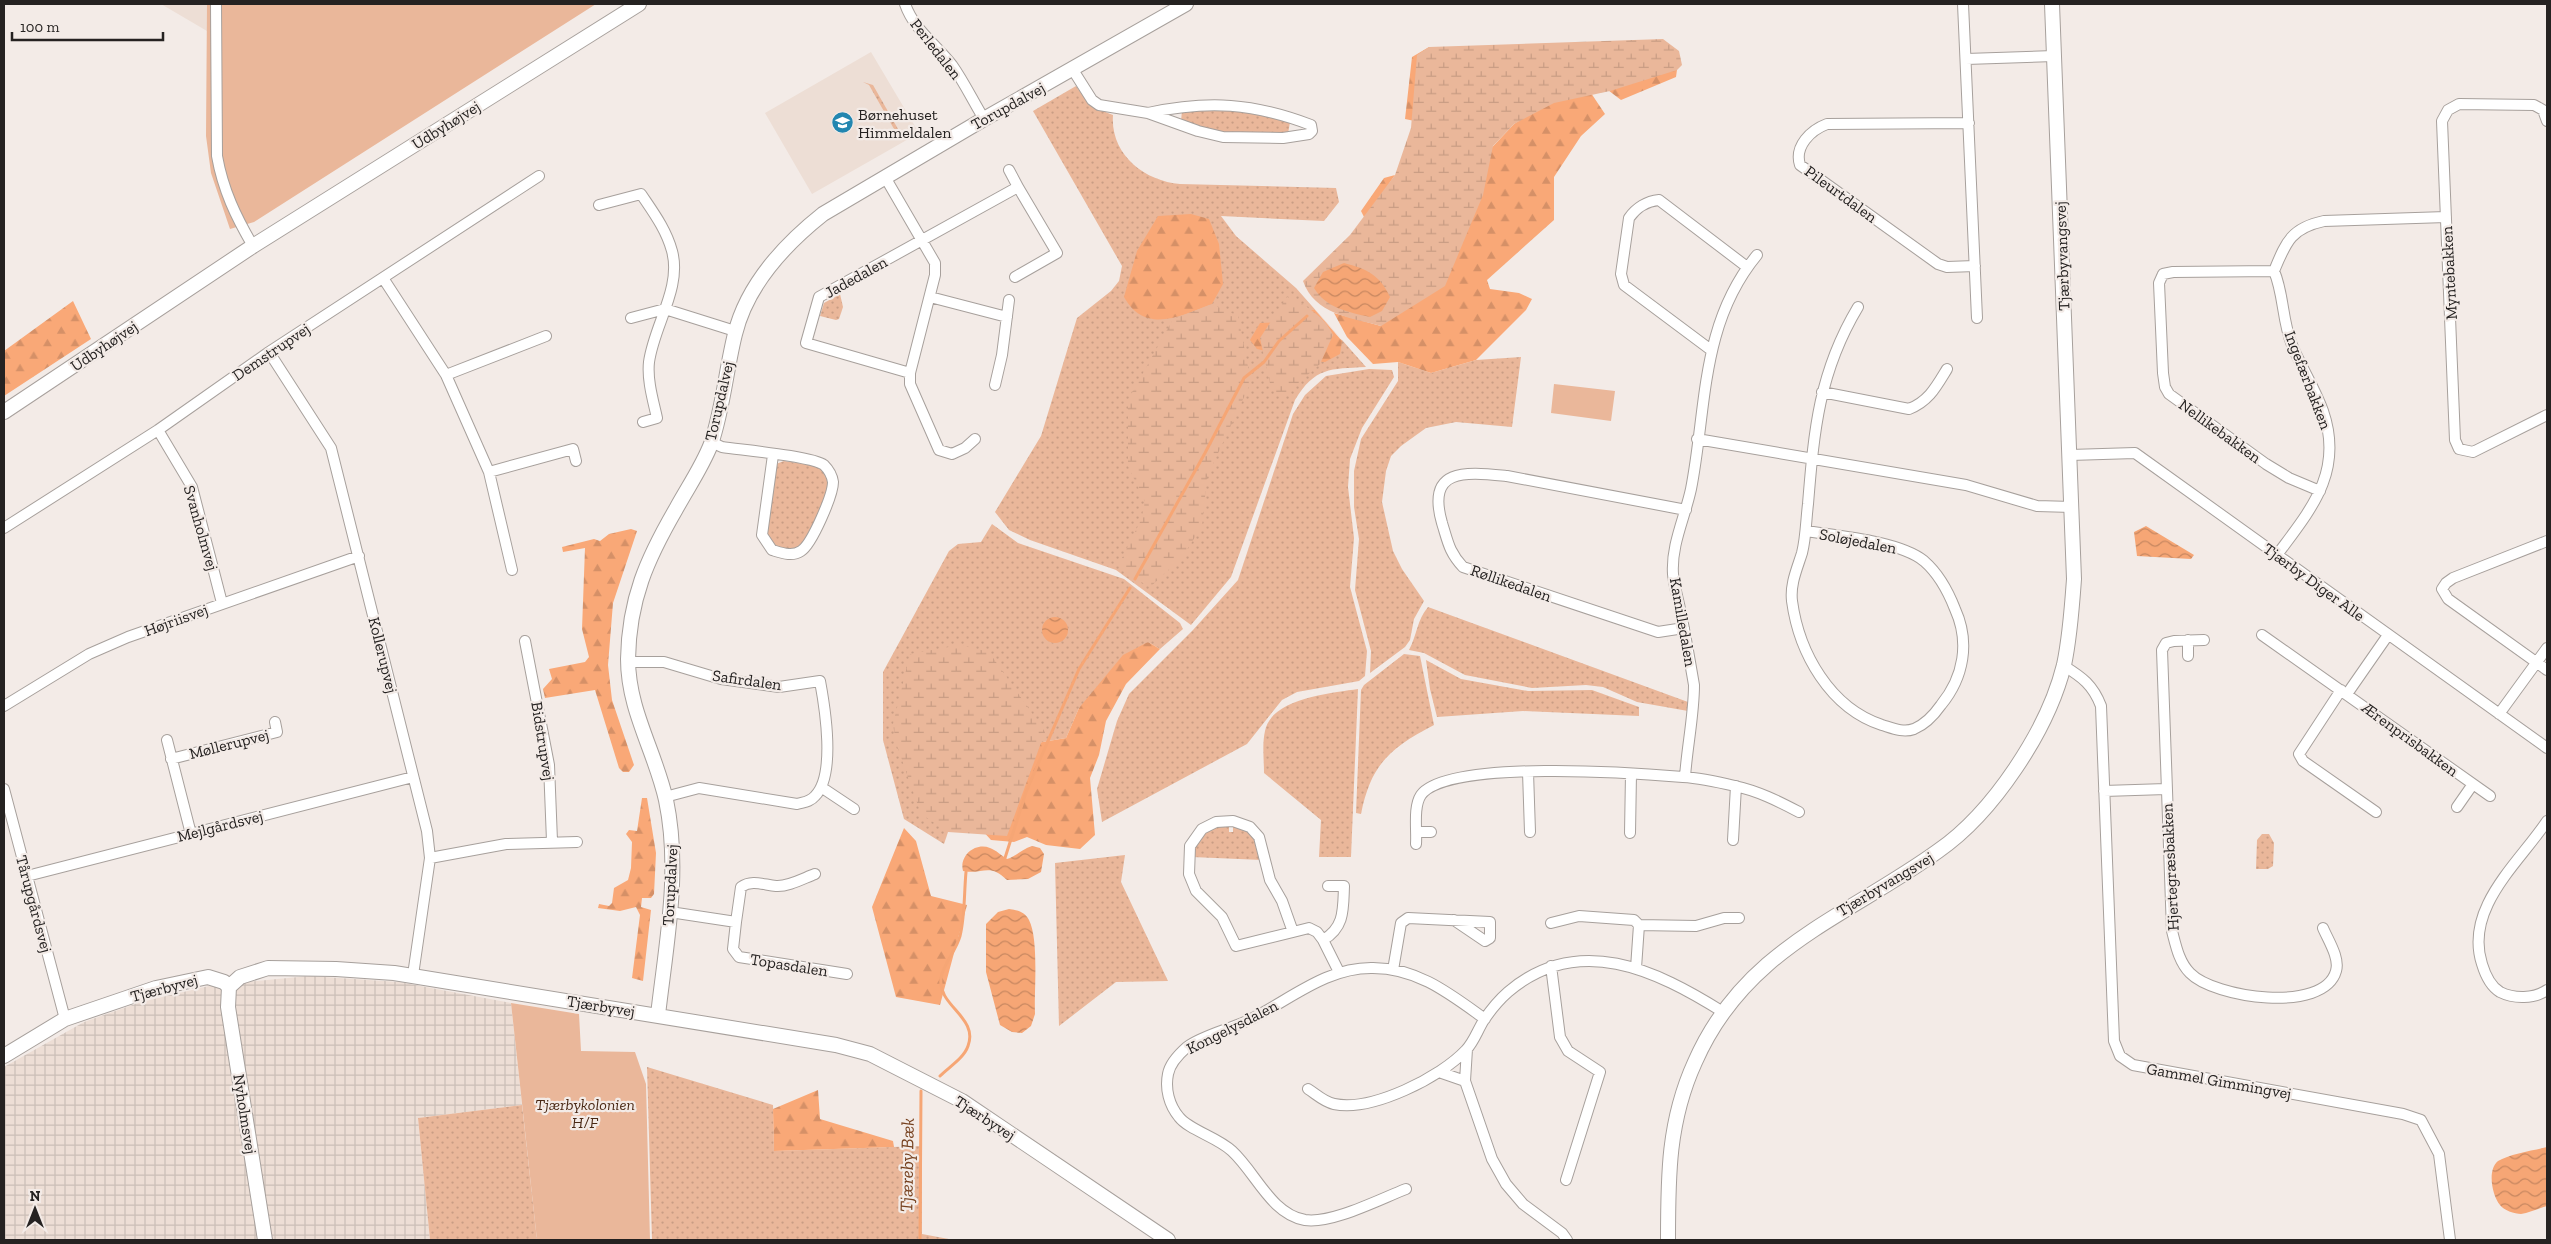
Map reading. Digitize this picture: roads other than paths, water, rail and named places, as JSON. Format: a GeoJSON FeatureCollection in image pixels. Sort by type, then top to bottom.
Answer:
{"type":"FeatureCollection","features":[{"type":"Feature","properties":{"kind":"street"},"geometry":{"type":"LineString","coordinates":[[216,4],[217,156],[222,180],[232,209],[253,246]]}},
{"type":"Feature","properties":{"kind":"street","name":"Udbyhøjvej"},"geometry":{"type":"LineString","coordinates":[[4,412],[253,246],[639,4]]}},
{"type":"Feature","properties":{"kind":"street","name":"Perledalen"},"geometry":{"type":"LineString","coordinates":[[905,4],[919,30],[952,65],[984,119]]}},
{"type":"Feature","properties":{"kind":"street","name":"Torupdalvej"},"geometry":{"type":"LineString","coordinates":[[658,1015],[670,912],[673,857],[665,797],[635,711],[628,662],[628,635],[639,583],[649,558],[701,465],[711,442],[735,331],[756,285],[782,251],[800,232],[823,214],[984,119],[1186,4]]}},
{"type":"Feature","properties":{"kind":"street"},"geometry":{"type":"LineString","coordinates":[[1963,4],[1977,318]]}},
{"type":"Feature","properties":{"kind":"street","name":"Tjærbyvangsvej"},"geometry":{"type":"LineString","coordinates":[[1668,1240],[1668,1170],[1676,1112],[1695,1060],[1723,1012],[1752,977],[1784,949],[1823,922],[1939,851],[1984,809],[2021,760],[2042,723],[2064,666],[2074,579],[2052,4]]}},
{"type":"Feature","properties":{"kind":"street"},"geometry":{"type":"LineString","coordinates":[[1966,59],[2054,56]]}},
{"type":"Feature","properties":{"kind":"street"},"geometry":{"type":"LineString","coordinates":[[1073,70],[1092,100],[1099,105],[1148,113],[1198,131],[1236,139],[1282,138],[1309,134],[1312,131],[1310,125],[1265,110],[1231,105],[1190,105],[1148,113]]}},
{"type":"Feature","properties":{"kind":"street","name":"Myntebakken"},"geometry":{"type":"LineString","coordinates":[[2547,121],[2543,110],[2534,105],[2459,104],[2448,110],[2442,121],[2455,440],[2459,449],[2473,452],[2547,415]]}},
{"type":"Feature","properties":{"kind":"street","name":"Pileurtdalen"},"geometry":{"type":"LineString","coordinates":[[1968,123],[1827,124],[1816,128],[1798,150],[1798,158],[1800,164],[1938,264],[1947,267],[1975,266]]}},
{"type":"Feature","properties":{"kind":"street"},"geometry":{"type":"LineString","coordinates":[[1009,170],[1057,253],[1015,277]]}},
{"type":"Feature","properties":{"kind":"street","name":"Demstrupvej"},"geometry":{"type":"LineString","coordinates":[[4,528],[158,430],[269,352],[539,176]]}},
{"type":"Feature","properties":{"kind":"street"},"geometry":{"type":"LineString","coordinates":[[885,177],[935,263],[935,275],[910,373],[912,392],[939,450],[952,454],[965,448],[975,439]]}},
{"type":"Feature","properties":{"kind":"street","name":"Jadedalen"},"geometry":{"type":"LineString","coordinates":[[910,373],[806,343],[819,297],[1018,187]]}},
{"type":"Feature","properties":{"kind":"street"},"geometry":{"type":"LineString","coordinates":[[599,204],[641,194],[666,232],[672,252],[674,266],[665,309],[649,363],[649,383],[657,418],[643,422]]}},
{"type":"Feature","properties":{"kind":"street"},"geometry":{"type":"LineString","coordinates":[[1711,350],[1624,284],[1621,274],[1629,218],[1634,211],[1651,201],[1659,200],[1747,267]]}},
{"type":"Feature","properties":{"kind":"street"},"geometry":{"type":"LineString","coordinates":[[2274,271],[2288,240],[2306,225],[2324,221],[2446,216]]}},
{"type":"Feature","properties":{"kind":"street","name":"Kamilledalen"},"geometry":{"type":"LineString","coordinates":[[1685,777],[1688,732],[1694,703],[1694,685],[1673,574],[1674,549],[1686,510],[1711,350],[1729,302],[1747,267],[1757,255]]}},
{"type":"Feature","properties":{"kind":"street","name":"Nellikebakken"},"geometry":{"type":"LineString","coordinates":[[2274,271],[2173,272],[2163,274],[2158,283],[2165,387],[2180,404],[2266,464],[2289,478],[2320,491]]}},
{"type":"Feature","properties":{"kind":"street","name":"Ingefærbakken"},"geometry":{"type":"LineString","coordinates":[[2274,271],[2279,283],[2281,301],[2291,343],[2315,393],[2329,430],[2331,452],[2320,491],[2314,504],[2277,555]]}},
{"type":"Feature","properties":{"kind":"street"},"geometry":{"type":"LineString","coordinates":[[383,278],[446,375],[489,472],[512,570]]}},
{"type":"Feature","properties":{"kind":"street"},"geometry":{"type":"LineString","coordinates":[[930,297],[1006,317]]}},
{"type":"Feature","properties":{"kind":"street"},"geometry":{"type":"LineString","coordinates":[[994,385],[1002,355],[1009,300]]}},
{"type":"Feature","properties":{"kind":"street","name":"Soløjedalen"},"geometry":{"type":"LineString","coordinates":[[1806,531],[1848,537],[1908,550],[1925,562],[1945,585],[1959,618],[1964,645],[1961,672],[1949,696],[1930,719],[1913,729],[1898,730],[1873,722],[1841,701],[1816,672],[1798,628],[1792,599],[1794,575],[1802,553],[1806,531],[1812,458],[1822,392],[1840,337],[1858,307]]}},
{"type":"Feature","properties":{"kind":"street"},"geometry":{"type":"LineString","coordinates":[[631,318],[665,309],[735,331]]}},
{"type":"Feature","properties":{"kind":"street"},"geometry":{"type":"LineString","coordinates":[[446,375],[546,336]]}},
{"type":"Feature","properties":{"kind":"street","name":"Kollerupvej"},"geometry":{"type":"LineString","coordinates":[[269,352],[331,448],[427,831],[430,858],[413,976]]}},
{"type":"Feature","properties":{"kind":"street"},"geometry":{"type":"LineString","coordinates":[[1822,392],[1865,402],[1909,409],[1922,404],[1932,393],[1947,369]]}},
{"type":"Feature","properties":{"kind":"street","name":"Svanholmvej"},"geometry":{"type":"LineString","coordinates":[[158,430],[192,487],[222,603]]}},
{"type":"Feature","properties":{"kind":"street"},"geometry":{"type":"LineString","coordinates":[[1698,439],[1966,484],[2037,506],[2072,508]]}},
{"type":"Feature","properties":{"kind":"street"},"geometry":{"type":"LineString","coordinates":[[711,442],[722,447],[773,455],[822,464],[830,472],[833,480],[832,488],[811,540],[802,550],[792,554],[772,550],[762,535],[773,455]]}},
{"type":"Feature","properties":{"kind":"street"},"geometry":{"type":"LineString","coordinates":[[489,472],[573,449],[576,461]]}},
{"type":"Feature","properties":{"kind":"street","name":"Tjærby Diger Alle"},"geometry":{"type":"LineString","coordinates":[[2070,455],[2135,453],[2547,748]]}},
{"type":"Feature","properties":{"kind":"street","name":"Røllikedalen"},"geometry":{"type":"LineString","coordinates":[[1684,628],[1658,632],[1463,567],[1451,555],[1437,506],[1437,494],[1442,484],[1452,477],[1477,473],[1507,476],[1686,510]]}},
{"type":"Feature","properties":{"kind":"street"},"geometry":{"type":"LineString","coordinates":[[2547,542],[2453,578],[2442,589],[2448,599],[2547,670]]}},
{"type":"Feature","properties":{"kind":"street","name":"Højriisvej"},"geometry":{"type":"LineString","coordinates":[[4,706],[89,654],[128,637],[359,556]]}},
{"type":"Feature","properties":{"kind":"street","name":"Ærenprisbakken"},"geometry":{"type":"LineString","coordinates":[[2262,635],[2490,796]]}},
{"type":"Feature","properties":{"kind":"street","name":"Ærenprisbakken"},"geometry":{"type":"LineString","coordinates":[[2376,812],[2303,761],[2298,754],[2388,635]]}},
{"type":"Feature","properties":{"kind":"street"},"geometry":{"type":"LineString","coordinates":[[2188,640],[2188,656]]}},
{"type":"Feature","properties":{"kind":"street","name":"Hjertegræsbakken"},"geometry":{"type":"LineString","coordinates":[[2204,640],[2166,643],[2162,650],[2172,931],[2178,954],[2190,973],[2210,986],[2240,994],[2271,998],[2297,996],[2318,991],[2330,984],[2336,971],[2336,959],[2323,928]]}},
{"type":"Feature","properties":{"kind":"street","name":"Bidstrupvej"},"geometry":{"type":"LineString","coordinates":[[525,641],[549,764],[552,842]]}},
{"type":"Feature","properties":{"kind":"street"},"geometry":{"type":"LineString","coordinates":[[2499,714],[2547,648]]}},
{"type":"Feature","properties":{"kind":"street","name":"Safirdalen"},"geometry":{"type":"LineString","coordinates":[[628,662],[664,662],[721,680],[779,687],[820,682],[828,720],[827,752],[822,787]]}},
{"type":"Feature","properties":{"kind":"street","name":"Gammel Gimmingvej"},"geometry":{"type":"LineString","coordinates":[[2064,666],[2084,678],[2096,691],[2101,706],[2114,1041],[2120,1056],[2133,1065],[2403,1114],[2421,1120],[2439,1154],[2450,1240]]}},
{"type":"Feature","properties":{"kind":"street","name":"Møllerupvej"},"geometry":{"type":"LineString","coordinates":[[172,759],[277,732],[275,722]]}},
{"type":"Feature","properties":{"kind":"street","name":"Møllerupvej"},"geometry":{"type":"LineString","coordinates":[[167,740],[190,834]]}},
{"type":"Feature","properties":{"kind":"street"},"geometry":{"type":"LineString","coordinates":[[1528,772],[1530,832]]}},
{"type":"Feature","properties":{"kind":"street"},"geometry":{"type":"LineString","coordinates":[[1416,844],[1417,806],[1421,795],[1432,787],[1453,779],[1475,775],[1528,772],[1685,777],[1736,786],[1768,796],[1799,812]]}},
{"type":"Feature","properties":{"kind":"street"},"geometry":{"type":"LineString","coordinates":[[1630,833],[1631,774]]}},
{"type":"Feature","properties":{"kind":"street","name":"Mejlgårdsvej"},"geometry":{"type":"LineString","coordinates":[[27,876],[413,777]]}},
{"type":"Feature","properties":{"kind":"street","name":"Ærenprisbakken"},"geometry":{"type":"LineString","coordinates":[[2457,806],[2473,784]]}},
{"type":"Feature","properties":{"kind":"street"},"geometry":{"type":"LineString","coordinates":[[1734,840],[1736,786]]}},
{"type":"Feature","properties":{"kind":"street"},"geometry":{"type":"LineString","coordinates":[[665,797],[699,788],[797,804],[808,802],[822,787],[854,809]]}},
{"type":"Feature","properties":{"kind":"street","name":"Tårupgårdsvej"},"geometry":{"type":"LineString","coordinates":[[4,789],[64,1019]]}},
{"type":"Feature","properties":{"kind":"street","name":"Hjertegræsbakken"},"geometry":{"type":"LineString","coordinates":[[2104,791],[2166,789]]}},
{"type":"Feature","properties":{"kind":"street"},"geometry":{"type":"LineString","coordinates":[[1293,932],[1282,901],[1270,880],[1259,837],[1250,827],[1233,820],[1216,822],[1202,829],[1190,846],[1190,874],[1196,891],[1222,917],[1236,946],[1293,932],[1309,928],[1317,932],[1323,940],[1339,972]]}},
{"type":"Feature","properties":{"kind":"street"},"geometry":{"type":"LineString","coordinates":[[2547,821],[2544,835],[2484,910],[2478,942],[2484,971],[2497,990],[2510,997],[2527,997],[2547,990]]}},
{"type":"Feature","properties":{"kind":"street"},"geometry":{"type":"LineString","coordinates":[[1416,832],[1431,832]]}},
{"type":"Feature","properties":{"kind":"street"},"geometry":{"type":"LineString","coordinates":[[430,858],[506,844],[577,842]]}},
{"type":"Feature","properties":{"kind":"street","name":"Topasdalen"},"geometry":{"type":"LineString","coordinates":[[815,874],[779,886],[750,882],[741,887],[733,949],[740,957],[848,974]]}},
{"type":"Feature","properties":{"kind":"street"},"geometry":{"type":"LineString","coordinates":[[1323,940],[1338,929],[1343,911],[1344,886],[1328,886]]}},
{"type":"Feature","properties":{"kind":"street"},"geometry":{"type":"LineString","coordinates":[[670,912],[736,922]]}},
{"type":"Feature","properties":{"kind":"street"},"geometry":{"type":"LineString","coordinates":[[1551,923],[1579,916],[1634,920],[1639,925],[1696,926],[1724,918],[1739,918]]}},
{"type":"Feature","properties":{"kind":"street"},"geometry":{"type":"LineString","coordinates":[[1394,970],[1401,923],[1408,918],[1454,920]]}},
{"type":"Feature","properties":{"kind":"street"},"geometry":{"type":"LineString","coordinates":[[1636,968],[1639,925]]}},
{"type":"Feature","properties":{"kind":"street"},"geometry":{"type":"LineString","coordinates":[[1308,1089],[1333,1104],[1364,1102],[1388,1097],[1412,1088],[1439,1072],[1467,1049],[1485,1018],[1507,992],[1528,977],[1551,966],[1576,960],[1600,960],[1636,968],[1691,992],[1723,1012]]}},
{"type":"Feature","properties":{"kind":"street"},"geometry":{"type":"LineString","coordinates":[[1551,966],[1560,1037],[1568,1051],[1600,1072],[1566,1180]]}},
{"type":"Feature","properties":{"kind":"street","name":"Tjærbyvej"},"geometry":{"type":"LineString","coordinates":[[4,1056],[64,1019],[156,988],[208,977],[224,982],[229,987],[240,977],[268,968],[336,969],[413,976],[836,1045],[870,1054],[962,1101],[1168,1240]]}},
{"type":"Feature","properties":{"kind":"street","name":"Kongelysdalen"},"geometry":{"type":"LineString","coordinates":[[1406,1189],[1322,1220],[1295,1217],[1282,1210],[1234,1152],[1217,1138],[1190,1126],[1180,1118],[1170,1103],[1167,1087],[1168,1072],[1174,1060],[1188,1046],[1250,1020],[1321,979],[1339,972],[1372,968],[1394,970],[1435,984],[1485,1018]]}},
{"type":"Feature","properties":{"kind":"street","name":"Nyholmsvej"},"geometry":{"type":"LineString","coordinates":[[229,987],[228,1007],[266,1240]]}},
{"type":"Feature","properties":{"kind":"street"},"geometry":{"type":"LineString","coordinates":[[1467,1049],[1464,1081],[1492,1159],[1506,1184],[1523,1204],[1562,1233],[1567,1240]]}},
{"type":"Feature","properties":{"kind":"street"},"geometry":{"type":"LineString","coordinates":[[1439,1072],[1464,1081]]}},
{"type":"Feature","properties":{"kind":"water"},"geometry":{"type":"Polygon","coordinates":[[[1344,263],[1372,274],[1382,283],[1390,297],[1382,311],[1370,317],[1354,313],[1331,305],[1319,295],[1314,288],[1323,272],[1344,263]]]}},
{"type":"Feature","properties":{"kind":"water"},"geometry":{"type":"Polygon","coordinates":[[[2146,526],[2194,555],[2191,559],[2137,556],[2134,532],[2146,526]]]}},
{"type":"Feature","properties":{"kind":"water"},"geometry":{"type":"Polygon","coordinates":[[[1055,617],[1064,621],[1068,630],[1064,639],[1055,643],[1046,639],[1042,630],[1046,621],[1055,617]]]}},
{"type":"Feature","properties":{"kind":"water"},"geometry":{"type":"Polygon","coordinates":[[[1032,846],[1040,848],[1044,854],[1041,872],[1028,879],[1007,880],[990,870],[963,871],[963,860],[969,852],[979,847],[990,848],[1007,859],[1032,846]]]}},
{"type":"Feature","properties":{"kind":"water"},"geometry":{"type":"Polygon","coordinates":[[[1009,909],[1021,912],[1027,917],[1034,939],[1035,1014],[1031,1026],[1022,1033],[1012,1032],[1000,1025],[986,972],[986,924],[998,912],[1009,909]]]}},
{"type":"Feature","properties":{"kind":"water"},"geometry":{"type":"Polygon","coordinates":[[[2547,1147],[2547,1206],[2521,1214],[2504,1209],[2497,1201],[2493,1189],[2492,1176],[2495,1165],[2498,1161],[2509,1156],[2547,1147]]]}},
{"type":"Feature","properties":{"kind":"waterway"},"geometry":{"type":"LineString","coordinates":[[1135,579],[1244,378],[1264,362],[1279,341],[1307,316]]}},
{"type":"Feature","properties":{"kind":"waterway"},"geometry":{"type":"LineString","coordinates":[[1005,858],[1026,792],[1079,669],[1130,588]]}},
{"type":"Feature","properties":{"kind":"waterway","name":"Tjæreby Bæk"},"geometry":{"type":"LineString","coordinates":[[940,1076],[963,1054],[968,1046],[970,1036],[968,1027],[941,988],[942,973],[956,947],[962,928],[966,872]]}},
{"type":"Feature","properties":{"kind":"waterway","name":"Tjæreby Bæk"},"geometry":{"type":"LineString","coordinates":[[920,1240],[921,1091]]}},
{"type":"Feature","properties":{"kind":"place","name":"Børnehuset Himmeldalen"},"geometry":{"type":"Point","coordinates":[842,123]}},
{"type":"Feature","properties":{"kind":"park label","name":"Tjærbykolonien H/F"},"geometry":{"type":"Point","coordinates":[585,1113]}}]}
